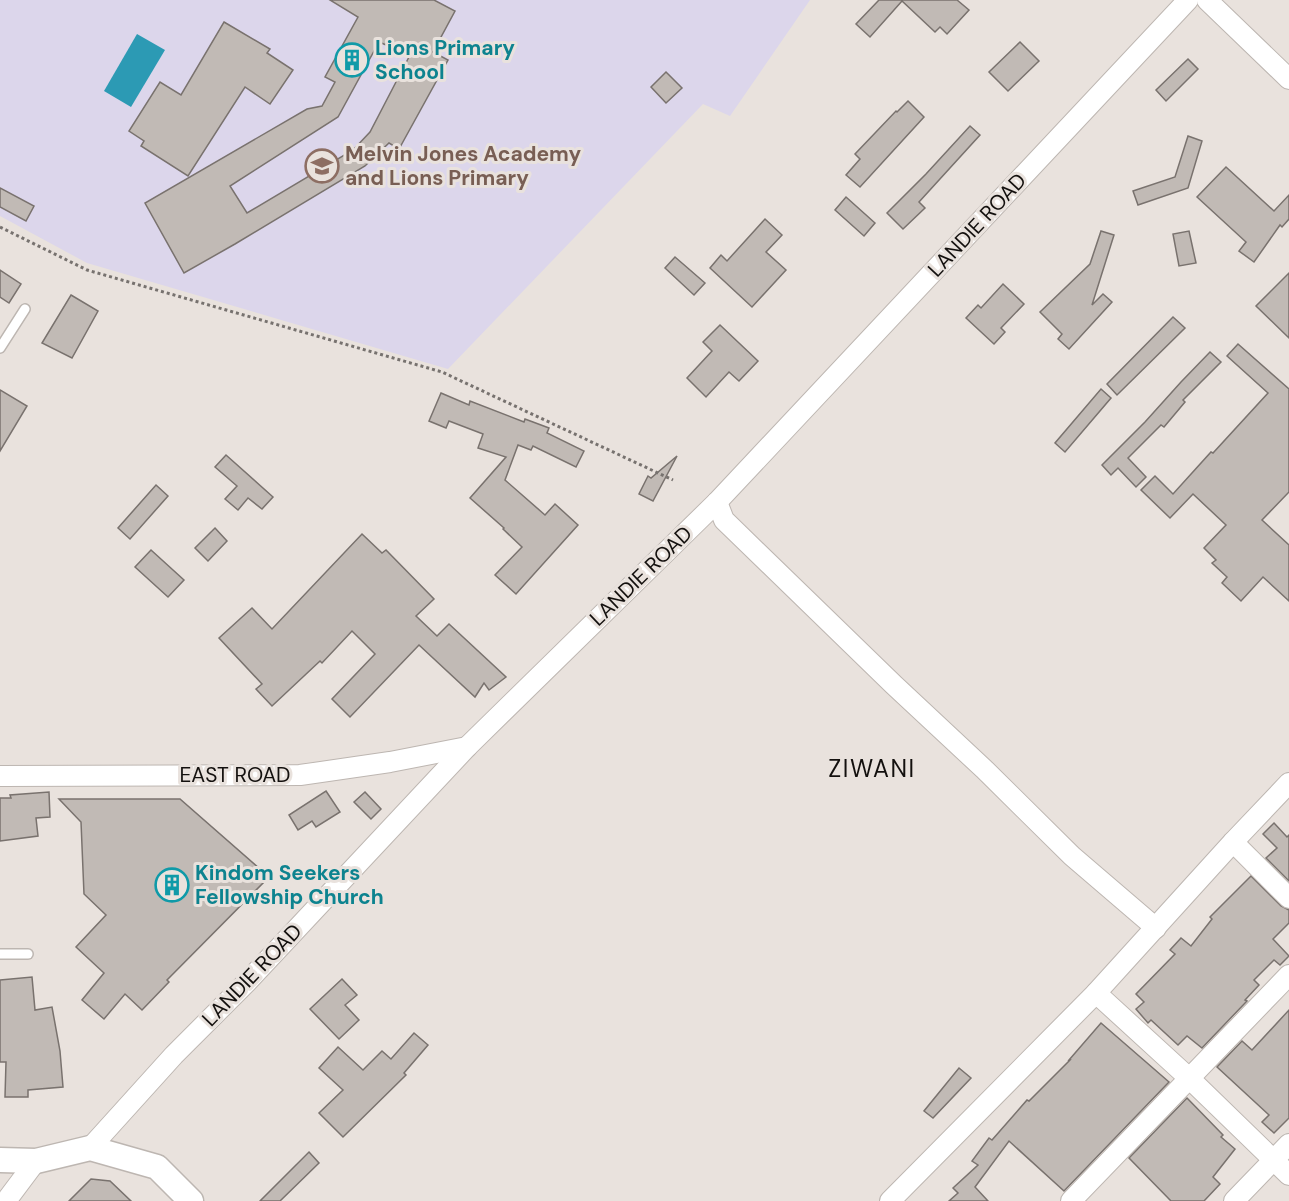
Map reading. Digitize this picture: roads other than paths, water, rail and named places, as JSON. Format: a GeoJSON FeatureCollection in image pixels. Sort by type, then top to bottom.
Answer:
{"type":"FeatureCollection","features":[{"type":"Feature","properties":{"kind":"street","name":"LANDIE ROAD"},"geometry":{"type":"LineString","coordinates":[[90,1148],[174,1055],[247,982],[467,747],[717,502],[1188,0]]}},
{"type":"Feature","properties":{"kind":"street"},"geometry":{"type":"LineString","coordinates":[[1207,0],[1289,80]]}},
{"type":"Feature","properties":{"kind":"street"},"geometry":{"type":"LineString","coordinates":[[717,502],[724,519],[877,668],[1072,856],[1156,928]]}},
{"type":"Feature","properties":{"kind":"street","name":"EAST ROAD"},"geometry":{"type":"LineString","coordinates":[[0,776],[300,775],[390,762],[467,747]]}},
{"type":"Feature","properties":{"kind":"street"},"geometry":{"type":"LineString","coordinates":[[890,1201],[1096,993],[1289,783]]}},
{"type":"Feature","properties":{"kind":"street"},"geometry":{"type":"LineString","coordinates":[[1233,842],[1289,898]]}},
{"type":"Feature","properties":{"kind":"street"},"geometry":{"type":"LineString","coordinates":[[1071,1201],[1289,975]]}},
{"type":"Feature","properties":{"kind":"street"},"geometry":{"type":"LineString","coordinates":[[1096,993],[1189,1078],[1289,1175]]}},
{"type":"Feature","properties":{"kind":"street"},"geometry":{"type":"LineString","coordinates":[[1234,1201],[1289,1144]]}},
{"type":"Feature","properties":{"kind":"street"},"geometry":{"type":"LineString","coordinates":[[0,1160],[36,1161],[90,1148],[157,1167],[192,1201]]}},
{"type":"Feature","properties":{"kind":"street"},"geometry":{"type":"LineString","coordinates":[[6,1201],[36,1161]]}},
{"type":"Feature","properties":{"kind":"lane"},"geometry":{"type":"LineString","coordinates":[[0,348],[25,309]]}},
{"type":"Feature","properties":{"kind":"lane"},"geometry":{"type":"LineString","coordinates":[[0,954],[28,954]]}},
{"type":"Feature","properties":{"kind":"water"},"geometry":{"type":"Polygon","coordinates":[[[137,34],[165,50],[131,107],[104,91],[137,34]]]}},
{"type":"Feature","properties":{"kind":"place","name":"Lions Primary School"},"geometry":{"type":"Point","coordinates":[352,60]}},
{"type":"Feature","properties":{"kind":"place","name":"Melvin Jones Academy and Lions Primary"},"geometry":{"type":"Point","coordinates":[322,166]}},
{"type":"Feature","properties":{"kind":"place","name":"Kindom Seekers Fellowship Church"},"geometry":{"type":"Point","coordinates":[172,885]}},
{"type":"Feature","properties":{"kind":"district","name":"ZIWANI"},"geometry":{"type":"Point","coordinates":[872,769]}}]}
